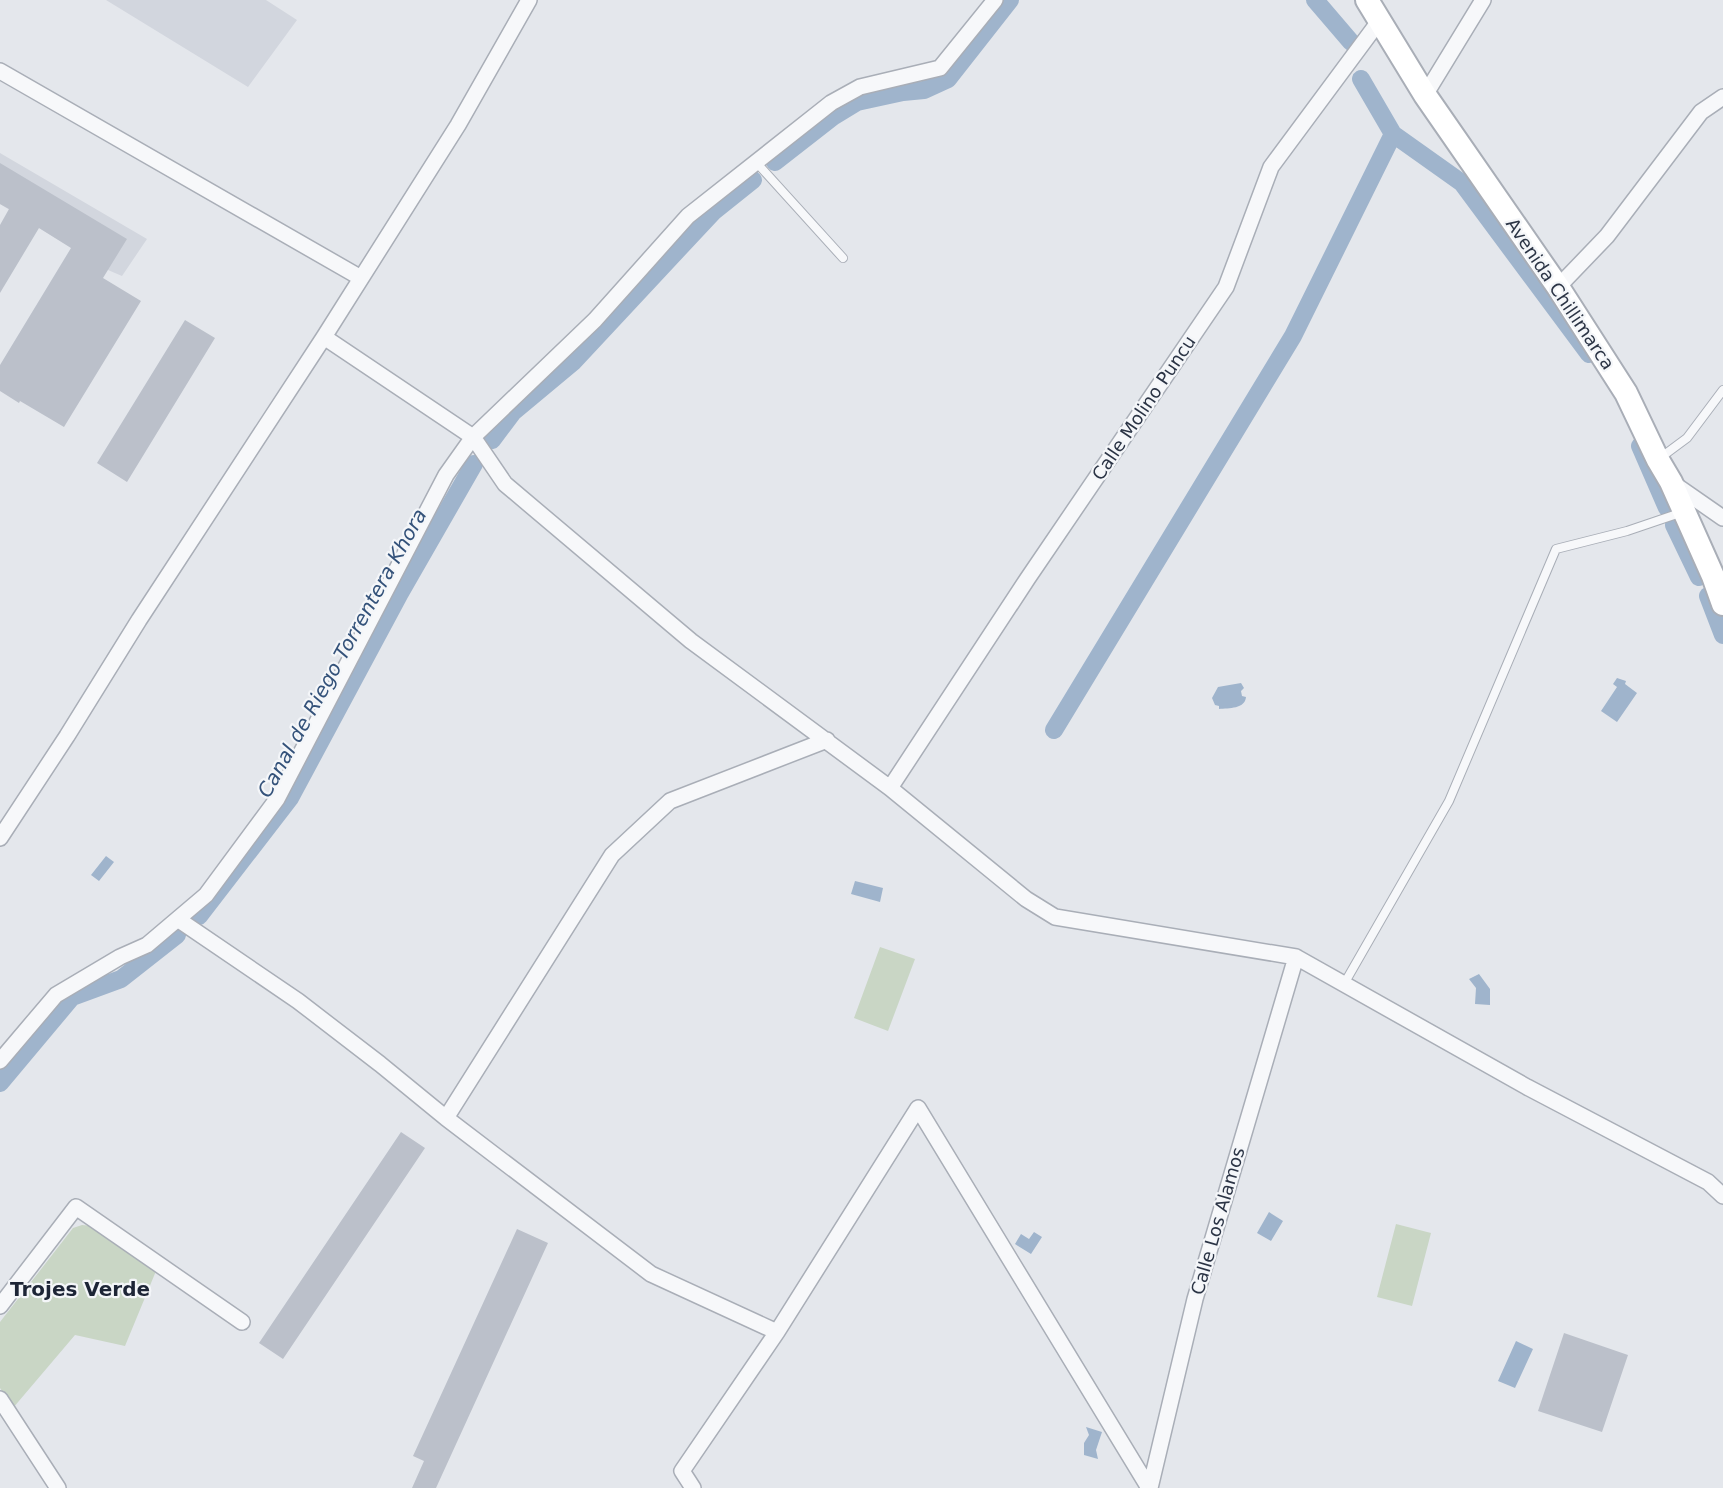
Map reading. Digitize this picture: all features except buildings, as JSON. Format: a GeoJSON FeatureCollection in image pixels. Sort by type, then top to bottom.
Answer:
{"type":"FeatureCollection","features":[{"type":"Feature","properties":{"kind":"street"},"geometry":{"type":"LineString","coordinates":[[0,838],[145,610],[324,337],[458,125],[529,0]]}},
{"type":"Feature","properties":{"kind":"street"},"geometry":{"type":"LineString","coordinates":[[0,1061],[56,995],[120,957],[147,945],[206,895],[278,799],[446,475],[473,438],[595,320],[688,216],[831,103],[860,87],[940,68],[995,0]]}},
{"type":"Feature","properties":{"kind":"street","name":"Avenida Chillimarca"},"geometry":{"type":"LineString","coordinates":[[1367,0],[1425,95],[1557,287],[1626,393],[1671,482],[1723,604]]}},
{"type":"Feature","properties":{"kind":"street"},"geometry":{"type":"LineString","coordinates":[[1425,95],[1483,0]]}},
{"type":"Feature","properties":{"kind":"street","name":"Calle Molino Puncu"},"geometry":{"type":"LineString","coordinates":[[890,788],[1028,578],[1226,287],[1271,167],[1380,20]]}},
{"type":"Feature","properties":{"kind":"street"},"geometry":{"type":"LineString","coordinates":[[0,71],[361,278]]}},
{"type":"Feature","properties":{"kind":"street"},"geometry":{"type":"LineString","coordinates":[[1557,287],[1607,236],[1701,112],[1723,97]]}},
{"type":"Feature","properties":{"kind":"street"},"geometry":{"type":"LineString","coordinates":[[324,337],[473,438],[505,484],[691,641],[827,740],[890,788],[1026,899],[1055,917],[1296,957],[1527,1087],[1708,1182],[1723,1196]]}},
{"type":"Feature","properties":{"kind":"street"},"geometry":{"type":"LineString","coordinates":[[1671,482],[1723,518]]}},
{"type":"Feature","properties":{"kind":"street"},"geometry":{"type":"LineString","coordinates":[[446,1118],[612,855],[670,801],[827,740]]}},
{"type":"Feature","properties":{"kind":"street"},"geometry":{"type":"LineString","coordinates":[[179,920],[298,1001],[446,1118],[651,1274],[777,1332]]}},
{"type":"Feature","properties":{"kind":"street","name":"Calle Los Alamos"},"geometry":{"type":"LineString","coordinates":[[1149,1488],[1196,1299],[1296,957]]}},
{"type":"Feature","properties":{"kind":"street"},"geometry":{"type":"LineString","coordinates":[[693,1488],[682,1471],[777,1332],[918,1108],[1149,1488]]}},
{"type":"Feature","properties":{"kind":"street"},"geometry":{"type":"LineString","coordinates":[[0,1306],[76,1207],[242,1322]]}},
{"type":"Feature","properties":{"kind":"street"},"geometry":{"type":"LineString","coordinates":[[0,1399],[58,1488]]}},
{"type":"Feature","properties":{"kind":"lane"},"geometry":{"type":"LineString","coordinates":[[756,162],[843,258]]}},
{"type":"Feature","properties":{"kind":"lane"},"geometry":{"type":"LineString","coordinates":[[1658,460],[1687,438],[1723,390]]}},
{"type":"Feature","properties":{"kind":"lane"},"geometry":{"type":"LineString","coordinates":[[1344,984],[1449,801],[1556,549],[1627,531],[1684,512]]}},
{"type":"Feature","properties":{"kind":"shaded area"},"geometry":{"type":"Polygon","coordinates":[[[106,0],[266,0],[297,20],[248,87],[106,0]]]}},
{"type":"Feature","properties":{"kind":"shaded area"},"geometry":{"type":"Polygon","coordinates":[[[0,153],[147,239],[122,276],[108,270],[0,204],[0,153]]]}},
{"type":"Feature","properties":{"kind":"green space"},"geometry":{"type":"Polygon","coordinates":[[[880,947],[915,959],[888,1031],[854,1018],[880,947]]]}},
{"type":"Feature","properties":{"kind":"green space"},"geometry":{"type":"Polygon","coordinates":[[[1396,1224],[1431,1233],[1412,1306],[1377,1297],[1396,1224]]]}},
{"type":"Feature","properties":{"kind":"green space"},"geometry":{"type":"Polygon","coordinates":[[[82,1225],[93,1226],[156,1271],[125,1346],[75,1335],[13,1408],[0,1388],[0,1322],[73,1228],[82,1225]]]}},
{"type":"Feature","properties":{"kind":"water"},"geometry":{"type":"Polygon","coordinates":[[[1617,678],[1626,681],[1625,684],[1637,693],[1617,722],[1601,711],[1617,687],[1613,684],[1617,678]]]}},
{"type":"Feature","properties":{"kind":"water"},"geometry":{"type":"Polygon","coordinates":[[[1241,683],[1244,688],[1241,691],[1242,696],[1246,697],[1243,704],[1219,709],[1219,706],[1215,705],[1212,698],[1218,687],[1241,683]]]}},
{"type":"Feature","properties":{"kind":"water"},"geometry":{"type":"Polygon","coordinates":[[[106,856],[114,862],[99,881],[91,875],[106,856]]]}},
{"type":"Feature","properties":{"kind":"water"},"geometry":{"type":"Polygon","coordinates":[[[855,881],[883,888],[880,902],[851,894],[855,881]]]}},
{"type":"Feature","properties":{"kind":"water"},"geometry":{"type":"Polygon","coordinates":[[[1479,974],[1490,989],[1490,1005],[1475,1004],[1476,988],[1469,979],[1479,974]]]}},
{"type":"Feature","properties":{"kind":"water"},"geometry":{"type":"Polygon","coordinates":[[[1269,1212],[1283,1221],[1271,1241],[1257,1233],[1269,1212]]]}},
{"type":"Feature","properties":{"kind":"water"},"geometry":{"type":"Polygon","coordinates":[[[1034,1232],[1042,1237],[1031,1254],[1015,1244],[1021,1234],[1029,1239],[1034,1232]]]}},
{"type":"Feature","properties":{"kind":"water"},"geometry":{"type":"Polygon","coordinates":[[[1516,1341],[1533,1349],[1515,1388],[1498,1381],[1516,1341]]]}},
{"type":"Feature","properties":{"kind":"water"},"geometry":{"type":"Polygon","coordinates":[[[1086,1427],[1102,1432],[1096,1450],[1098,1459],[1084,1455],[1084,1443],[1089,1435],[1086,1427]]]}},
{"type":"Feature","properties":{"kind":"waterway","name":"Canal de Riego Torrentera Khora"},"geometry":{"type":"LineString","coordinates":[[775,162],[834,116],[857,102],[924,90],[948,79],[1010,0]]}},
{"type":"Feature","properties":{"kind":"waterway","name":"Canal de Riego Torrentera Khora"},"geometry":{"type":"LineString","coordinates":[[1315,0],[1351,42]]}},
{"type":"Feature","properties":{"kind":"waterway","name":"Canal de Riego Torrentera Khora"},"geometry":{"type":"LineString","coordinates":[[1361,79],[1393,134],[1462,183],[1589,354]]}},
{"type":"Feature","properties":{"kind":"waterway"},"geometry":{"type":"LineString","coordinates":[[1054,730],[1293,336],[1393,134]]}},
{"type":"Feature","properties":{"kind":"waterway","name":"Canal de Riego Torrentera Khora"},"geometry":{"type":"LineString","coordinates":[[492,440],[513,412],[573,362],[713,212],[753,180]]}},
{"type":"Feature","properties":{"kind":"waterway","name":"Canal de Riego Torrentera Khora"},"geometry":{"type":"LineString","coordinates":[[1640,446],[1667,508]]}},
{"type":"Feature","properties":{"kind":"waterway","name":"Canal de Riego Torrentera Khora"},"geometry":{"type":"LineString","coordinates":[[199,916],[290,798],[400,593],[474,464]]}},
{"type":"Feature","properties":{"kind":"waterway","name":"Canal de Riego Torrentera Khora"},"geometry":{"type":"LineString","coordinates":[[1674,525],[1699,577]]}},
{"type":"Feature","properties":{"kind":"waterway","name":"Canal de Riego Torrentera Khora"},"geometry":{"type":"LineString","coordinates":[[1708,596],[1723,635]]}},
{"type":"Feature","properties":{"kind":"waterway","name":"Canal de Riego Torrentera Khora"},"geometry":{"type":"LineString","coordinates":[[0,1083],[72,997],[121,979],[177,935]]}},
{"type":"Feature","properties":{"kind":"district","name":"Trojes Verde"},"geometry":{"type":"Point","coordinates":[80,1289]}}]}
